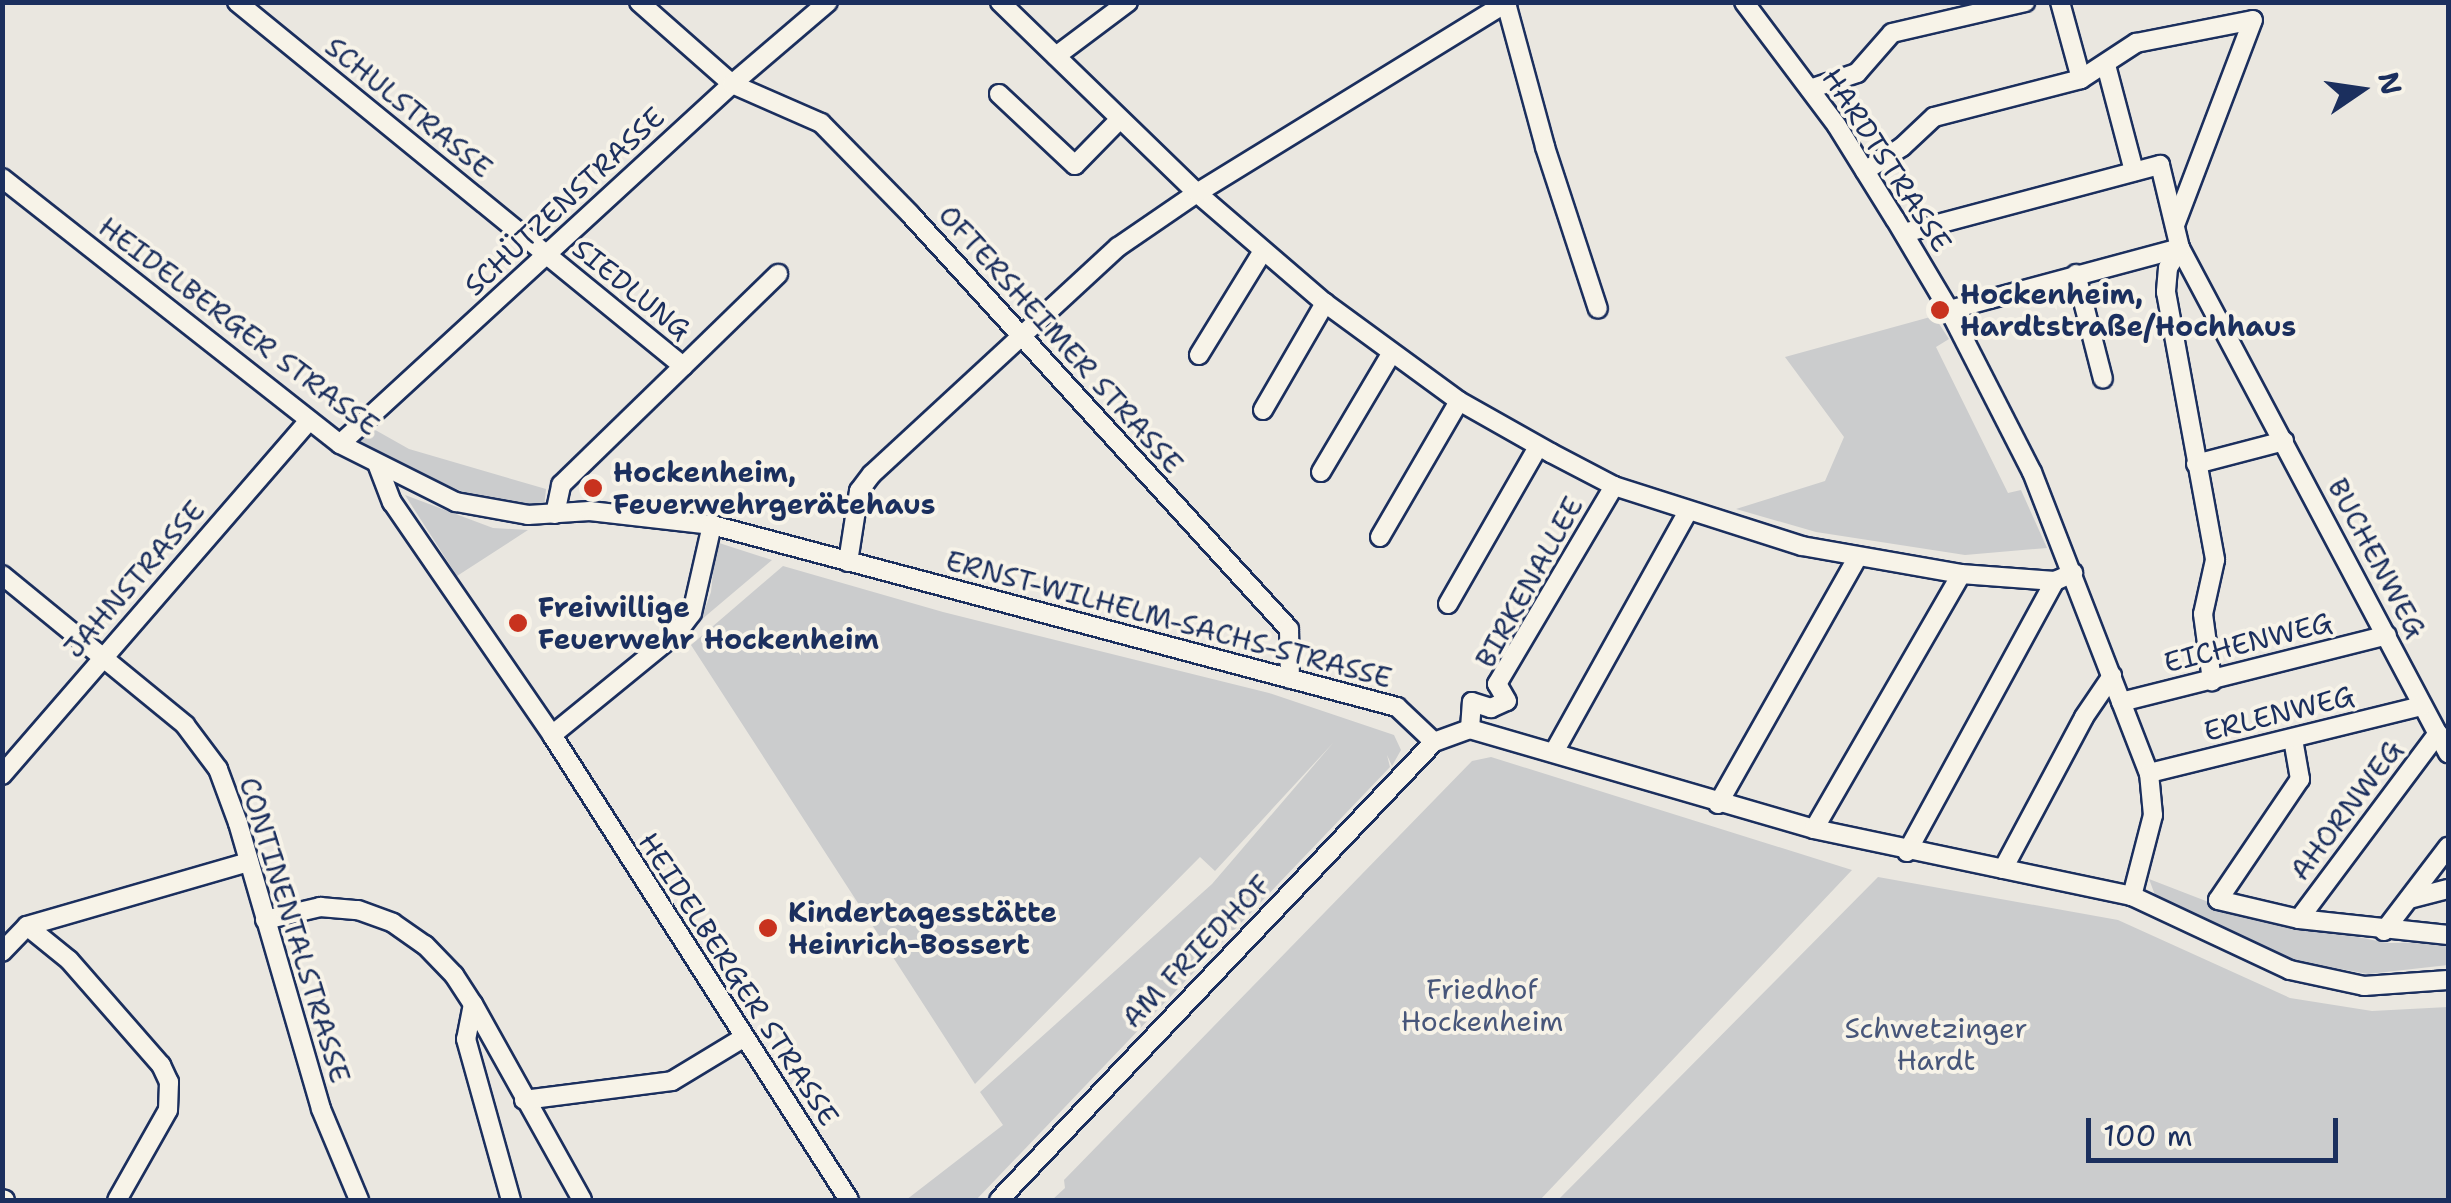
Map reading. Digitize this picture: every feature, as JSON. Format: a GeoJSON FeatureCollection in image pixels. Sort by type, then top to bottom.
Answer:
{"type":"FeatureCollection","features":[{"type":"Feature","properties":{"kind":"street","name":"SCHULSTRASSE"},"geometry":{"type":"LineString","coordinates":[[237,2],[546,254]]}},
{"type":"Feature","properties":{"kind":"street","name":"OFTERSHEIMER STRASSE"},"geometry":{"type":"LineString","coordinates":[[639,2],[732,84],[821,123],[1289,630],[1290,679]]}},
{"type":"Feature","properties":{"kind":"street","name":"SCHÜTZENSTRASSE"},"geometry":{"type":"LineString","coordinates":[[340,444],[732,84],[828,2]]}},
{"type":"Feature","properties":{"kind":"street","name":"BIRKENALLEE"},"geometry":{"type":"LineString","coordinates":[[1000,2],[1196,193],[1325,303],[1459,401],[1538,447],[1614,486],[1769,537],[1857,558],[1961,574],[2055,581],[2073,573]]}},
{"type":"Feature","properties":{"kind":"street"},"geometry":{"type":"LineString","coordinates":[[1056,56],[1128,2]]}},
{"type":"Feature","properties":{"kind":"street","name":"HARDTSTRASSE"},"geometry":{"type":"LineString","coordinates":[[1744,2],[1865,170],[1949,310],[2032,472],[2073,573]]}},
{"type":"Feature","properties":{"kind":"street"},"geometry":{"type":"LineString","coordinates":[[1810,89],[1858,73],[1892,33],[2025,2]]}},
{"type":"Feature","properties":{"kind":"street"},"geometry":{"type":"LineString","coordinates":[[2060,2],[2081,78]]}},
{"type":"Feature","properties":{"kind":"street"},"geometry":{"type":"LineString","coordinates":[[848,562],[864,484],[1018,336],[1118,247],[1196,193],[1507,3],[1534,109],[1598,309]]}},
{"type":"Feature","properties":{"kind":"street"},"geometry":{"type":"LineString","coordinates":[[1865,170],[1902,147],[1934,116],[2081,78],[2136,43],[2251,11]]}},
{"type":"Feature","properties":{"kind":"street"},"geometry":{"type":"LineString","coordinates":[[2175,225],[2251,11]]}},
{"type":"Feature","properties":{"kind":"street"},"geometry":{"type":"LineString","coordinates":[[1904,234],[2134,170],[2106,65]]}},
{"type":"Feature","properties":{"kind":"street"},"geometry":{"type":"LineString","coordinates":[[998,94],[1075,164],[1120,119]]}},
{"type":"Feature","properties":{"kind":"street","name":"BUCHENWEG"},"geometry":{"type":"LineString","coordinates":[[2134,170],[2160,165],[2180,248],[2448,754]]}},
{"type":"Feature","properties":{"kind":"street","name":"HEIDELBERGER STRASSE"},"geometry":{"type":"LineString","coordinates":[[2,178],[309,421],[378,466],[392,502],[552,736],[849,1200]]}},
{"type":"Feature","properties":{"kind":"street"},"geometry":{"type":"LineString","coordinates":[[1949,310],[2180,248]]}},
{"type":"Feature","properties":{"kind":"street","name":"BUCHENWEG"},"geometry":{"type":"LineString","coordinates":[[2180,248],[2168,268],[2166,292],[2215,560],[2203,614],[2212,681]]}},
{"type":"Feature","properties":{"kind":"street"},"geometry":{"type":"LineString","coordinates":[[1199,355],[1263,251]]}},
{"type":"Feature","properties":{"kind":"street","name":"SIEDLUNG"},"geometry":{"type":"LineString","coordinates":[[546,254],[683,366]]}},
{"type":"Feature","properties":{"kind":"street","name":"SIEDLUNG"},"geometry":{"type":"LineString","coordinates":[[554,514],[561,485],[778,274]]}},
{"type":"Feature","properties":{"kind":"street"},"geometry":{"type":"LineString","coordinates":[[2076,274],[2104,379]]}},
{"type":"Feature","properties":{"kind":"street"},"geometry":{"type":"LineString","coordinates":[[1263,410],[1325,303]]}},
{"type":"Feature","properties":{"kind":"street"},"geometry":{"type":"LineString","coordinates":[[1320,472],[1391,354]]}},
{"type":"Feature","properties":{"kind":"street"},"geometry":{"type":"LineString","coordinates":[[1380,537],[1459,401]]}},
{"type":"Feature","properties":{"kind":"street","name":"JAHNSTRASSE"},"geometry":{"type":"LineString","coordinates":[[2,776],[309,421]]}},
{"type":"Feature","properties":{"kind":"street"},"geometry":{"type":"LineString","coordinates":[[2196,464],[2284,441]]}},
{"type":"Feature","properties":{"kind":"street"},"geometry":{"type":"LineString","coordinates":[[1448,604],[1538,447]]}},
{"type":"Feature","properties":{"kind":"street","name":"ERNST-WILHELM-SACHS-STRASSE"},"geometry":{"type":"LineString","coordinates":[[378,466],[456,502],[493,512],[554,514],[590,510],[712,524],[1397,706],[1434,742]]}},
{"type":"Feature","properties":{"kind":"street","name":"BIRKENALLEE"},"geometry":{"type":"LineString","coordinates":[[1470,729],[1472,702],[1491,708],[1507,702],[1497,684],[1614,486]]}},
{"type":"Feature","properties":{"kind":"street"},"geometry":{"type":"LineString","coordinates":[[1554,752],[1688,510]]}},
{"type":"Feature","properties":{"kind":"street"},"geometry":{"type":"LineString","coordinates":[[552,736],[676,634],[692,613],[712,524]]}},
{"type":"Feature","properties":{"kind":"street"},"geometry":{"type":"LineString","coordinates":[[1718,804],[1857,558]]}},
{"type":"Feature","properties":{"kind":"street"},"geometry":{"type":"LineString","coordinates":[[2073,573],[2149,773],[2153,815],[2132,896]]}},
{"type":"Feature","properties":{"kind":"street"},"geometry":{"type":"LineString","coordinates":[[1814,830],[1961,574]]}},
{"type":"Feature","properties":{"kind":"street","name":"CONTINENTALSTRASSE"},"geometry":{"type":"LineString","coordinates":[[2,575],[185,725],[218,769],[321,1109],[359,1200]]}},
{"type":"Feature","properties":{"kind":"street"},"geometry":{"type":"LineString","coordinates":[[1907,852],[2055,581]]}},
{"type":"Feature","properties":{"kind":"street","name":"EICHENWEG"},"geometry":{"type":"LineString","coordinates":[[2122,702],[2387,635]]}},
{"type":"Feature","properties":{"kind":"street"},"geometry":{"type":"LineString","coordinates":[[2003,869],[2075,733],[2112,676]]}},
{"type":"Feature","properties":{"kind":"street","name":"ERLENWEG"},"geometry":{"type":"LineString","coordinates":[[2149,773],[2422,706]]}},
{"type":"Feature","properties":{"kind":"street"},"geometry":{"type":"LineString","coordinates":[[1434,742],[1470,729],[1814,830],[2132,896],[2290,970],[2364,986],[2448,980]]}},
{"type":"Feature","properties":{"kind":"street","name":"AHORNWEG"},"geometry":{"type":"LineString","coordinates":[[2299,919],[2438,733]]}},
{"type":"Feature","properties":{"kind":"street"},"geometry":{"type":"LineString","coordinates":[[2293,739],[2300,779],[2218,900],[2299,919],[2448,935]]}},
{"type":"Feature","properties":{"kind":"street","name":"AM FRIEDHOF"},"geometry":{"type":"LineString","coordinates":[[999,1200],[1434,742]]}},
{"type":"Feature","properties":{"kind":"street"},"geometry":{"type":"LineString","coordinates":[[2384,931],[2448,847]]}},
{"type":"Feature","properties":{"kind":"street"},"geometry":{"type":"LineString","coordinates":[[2,952],[27,926],[249,862]]}},
{"type":"Feature","properties":{"kind":"street"},"geometry":{"type":"LineString","coordinates":[[2409,898],[2448,889]]}},
{"type":"Feature","properties":{"kind":"street"},"geometry":{"type":"LineString","coordinates":[[265,920],[320,906],[376,914],[425,945],[454,975],[472,1004],[582,1200]]}},
{"type":"Feature","properties":{"kind":"street"},"geometry":{"type":"LineString","coordinates":[[27,926],[69,960],[161,1065],[169,1082],[168,1110],[117,1200]]}},
{"type":"Feature","properties":{"kind":"street"},"geometry":{"type":"LineString","coordinates":[[472,1004],[466,1038],[511,1200]]}},
{"type":"Feature","properties":{"kind":"street"},"geometry":{"type":"LineString","coordinates":[[524,1100],[672,1081],[744,1038]]}},
{"type":"Feature","properties":{"kind":"green space"},"geometry":{"type":"Polygon","coordinates":[[[1934,316],[1949,339],[1936,347],[2008,493],[2021,490],[2047,548],[1965,555],[1816,532],[1736,509],[1825,481],[1844,437],[1785,357],[1934,316]]]}},
{"type":"Feature","properties":{"kind":"green space"},"geometry":{"type":"Polygon","coordinates":[[[370,427],[409,449],[546,489],[544,508],[475,497],[353,444],[370,427]]]}},
{"type":"Feature","properties":{"kind":"green space"},"geometry":{"type":"Polygon","coordinates":[[[405,495],[493,528],[528,530],[457,576],[405,495]]]}},
{"type":"Feature","properties":{"kind":"green space"},"geometry":{"type":"Polygon","coordinates":[[[716,542],[772,560],[701,620],[711,592],[716,542]]]}},
{"type":"Feature","properties":{"kind":"green space"},"geometry":{"type":"Polygon","coordinates":[[[783,566],[943,612],[1269,693],[1394,735],[1401,750],[1392,766],[1387,755],[1390,767],[976,1200],[906,1200],[1003,1125],[980,1092],[1212,884],[1333,743],[1215,871],[1200,857],[975,1084],[691,645],[783,566]]]}},
{"type":"Feature","properties":{"kind":"green space","name":"Friedhof Hockenheim"},"geometry":{"type":"Polygon","coordinates":[[[1491,757],[1852,870],[1540,1200],[1052,1200],[1065,1188],[1064,1180],[1472,761],[1491,757]]]}},
{"type":"Feature","properties":{"kind":"green space","name":"Schwetzinger Hardt"},"geometry":{"type":"Polygon","coordinates":[[[1878,877],[2118,920],[2290,998],[2372,1011],[2448,1007],[2448,1200],[1558,1200],[1878,877]]]}},
{"type":"Feature","properties":{"kind":"green space"},"geometry":{"type":"Polygon","coordinates":[[[2149,879],[2237,913],[2388,943],[2448,942],[2448,965],[2368,974],[2291,960],[2155,895],[2149,879]]]}},
{"type":"Feature","properties":{"kind":"place","name":"Hockenheim, Hardtstraße/Hochhaus"},"geometry":{"type":"Point","coordinates":[1940,310]}},
{"type":"Feature","properties":{"kind":"place","name":"Hockenheim, Feuerwehrgerätehaus"},"geometry":{"type":"Point","coordinates":[593,488]}},
{"type":"Feature","properties":{"kind":"place","name":"Freiwillige Feuerwehr Hockenheim"},"geometry":{"type":"Point","coordinates":[518,623]}},
{"type":"Feature","properties":{"kind":"place","name":"Kindertagesstätte Heinrich-Bossert"},"geometry":{"type":"Point","coordinates":[768,928]}}]}
